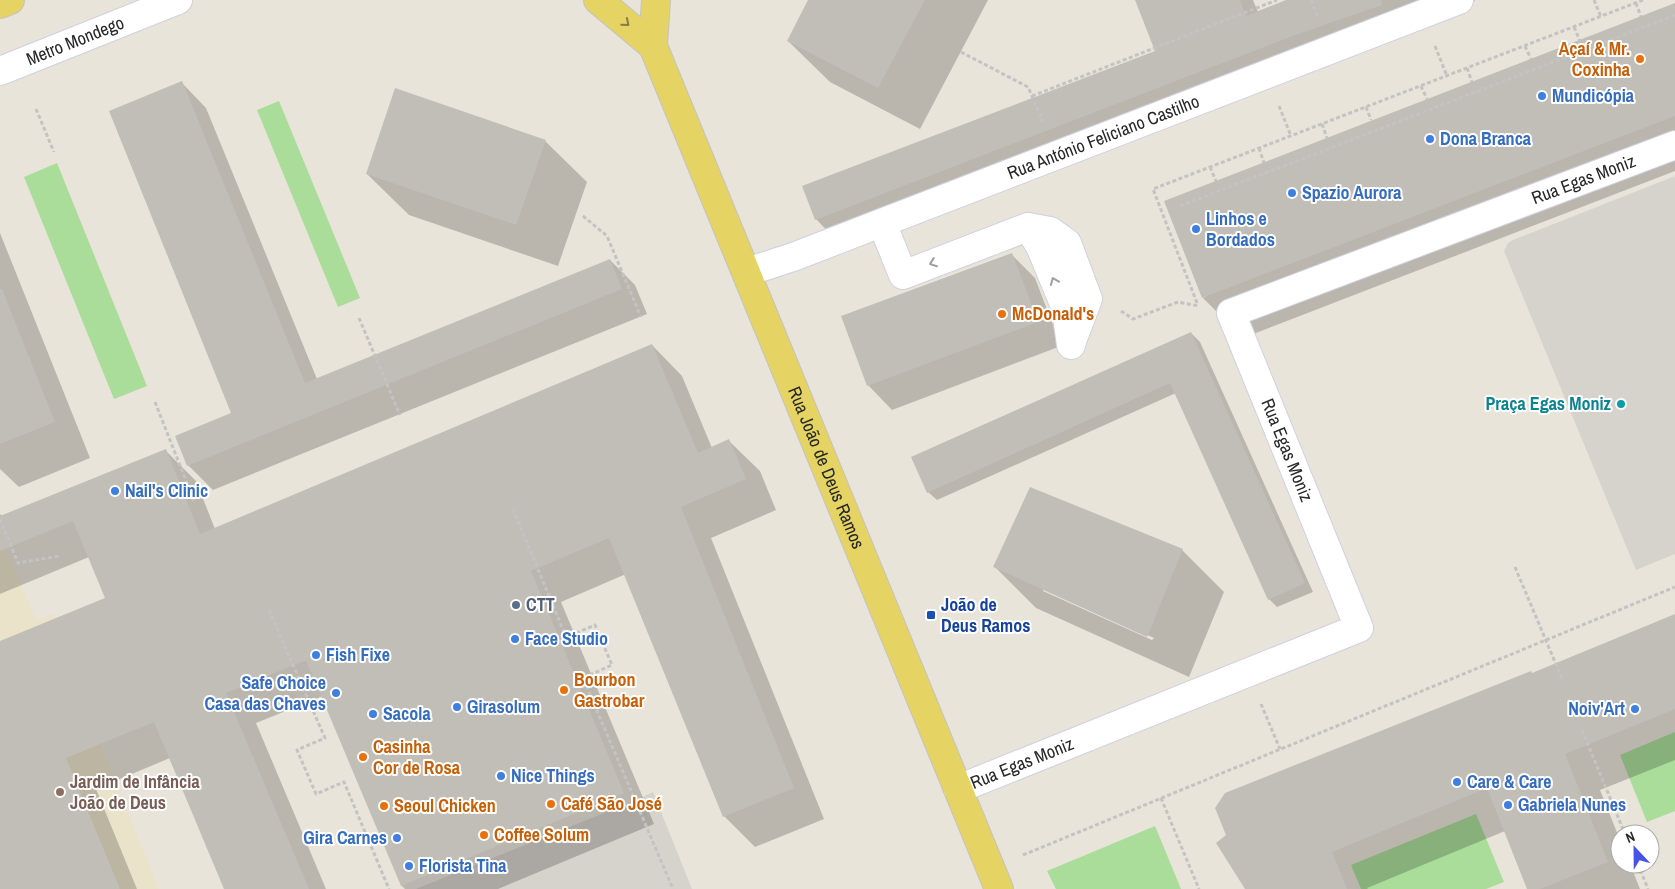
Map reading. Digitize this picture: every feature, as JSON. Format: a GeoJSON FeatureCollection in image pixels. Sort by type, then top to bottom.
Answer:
{"type":"FeatureCollection","features":[{"type":"Feature","properties":{"kind":"main road"},"geometry":{"type":"LineString","coordinates":[[0,4],[10,0]]}},
{"type":"Feature","properties":{"kind":"main road","name":"Rua João de Deus Ramos"},"geometry":{"type":"LineString","coordinates":[[598,0],[653,46]]}},
{"type":"Feature","properties":{"kind":"main road","name":"Rua João de Deus Ramos"},"geometry":{"type":"LineString","coordinates":[[656,0],[653,46],[994,879]]}},
{"type":"Feature","properties":{"kind":"street","name":"Metro Mondego"},"geometry":{"type":"LineString","coordinates":[[0,71],[178,0]]}},
{"type":"Feature","properties":{"kind":"street","name":"Rua António Feliciano Castilho"},"geometry":{"type":"LineString","coordinates":[[747,272],[793,257],[882,223],[1459,0]]}},
{"type":"Feature","properties":{"kind":"street","name":"Rua Egas Moniz"},"geometry":{"type":"LineString","coordinates":[[958,789],[1358,628],[1231,313],[1675,145]]}},
{"type":"Feature","properties":{"kind":"street"},"geometry":{"type":"LineString","coordinates":[[882,223],[903,275],[1028,227],[1040,246],[1066,309],[1071,345]]}},
{"type":"Feature","properties":{"kind":"path"},"geometry":{"type":"LineString","coordinates":[[1032,96],[1277,0]]}},
{"type":"Feature","properties":{"kind":"path"},"geometry":{"type":"LineString","coordinates":[[1311,0],[1321,26]]}},
{"type":"Feature","properties":{"kind":"path"},"geometry":{"type":"LineString","coordinates":[[1594,0],[1601,17]]}},
{"type":"Feature","properties":{"kind":"path"},"geometry":{"type":"LineString","coordinates":[[1198,306],[1153,189],[1643,0]]}},
{"type":"Feature","properties":{"kind":"path"},"geometry":{"type":"LineString","coordinates":[[1636,3],[1641,17]]}},
{"type":"Feature","properties":{"kind":"path"},"geometry":{"type":"LineString","coordinates":[[1180,206],[1675,15]]}},
{"type":"Feature","properties":{"kind":"path"},"geometry":{"type":"LineString","coordinates":[[1574,27],[1580,41]]}},
{"type":"Feature","properties":{"kind":"path"},"geometry":{"type":"LineString","coordinates":[[1526,46],[1531,59]]}},
{"type":"Feature","properties":{"kind":"path"},"geometry":{"type":"LineString","coordinates":[[960,52],[1028,87],[1043,123]]}},
{"type":"Feature","properties":{"kind":"path"},"geometry":{"type":"LineString","coordinates":[[1466,68],[1472,82]]}},
{"type":"Feature","properties":{"kind":"path"},"geometry":{"type":"LineString","coordinates":[[1421,86],[1427,100]]}},
{"type":"Feature","properties":{"kind":"path"},"geometry":{"type":"LineString","coordinates":[[1366,107],[1371,120]]}},
{"type":"Feature","properties":{"kind":"path"},"geometry":{"type":"LineString","coordinates":[[36,110],[54,152]]}},
{"type":"Feature","properties":{"kind":"path"},"geometry":{"type":"LineString","coordinates":[[1322,124],[1327,138]]}},
{"type":"Feature","properties":{"kind":"path"},"geometry":{"type":"LineString","coordinates":[[1258,148],[1264,162]]}},
{"type":"Feature","properties":{"kind":"path"},"geometry":{"type":"LineString","coordinates":[[1210,167],[1216,181]]}},
{"type":"Feature","properties":{"kind":"path"},"geometry":{"type":"LineString","coordinates":[[582,216],[608,236],[640,317]]}},
{"type":"Feature","properties":{"kind":"path"},"geometry":{"type":"LineString","coordinates":[[1121,311],[1133,319],[1178,302]]}},
{"type":"Feature","properties":{"kind":"path"},"geometry":{"type":"LineString","coordinates":[[359,318],[400,415]]}},
{"type":"Feature","properties":{"kind":"path"},"geometry":{"type":"LineString","coordinates":[[154,402],[194,501]]}},
{"type":"Feature","properties":{"kind":"path"},"geometry":{"type":"LineString","coordinates":[[513,509],[566,637],[595,625],[612,665],[584,678],[673,889]]}},
{"type":"Feature","properties":{"kind":"path"},"geometry":{"type":"LineString","coordinates":[[0,519],[18,562],[59,556]]}},
{"type":"Feature","properties":{"kind":"path"},"geometry":{"type":"LineString","coordinates":[[1515,567],[1563,681]]}},
{"type":"Feature","properties":{"kind":"path"},"geometry":{"type":"LineString","coordinates":[[994,879],[1161,798],[1675,588]]}},
{"type":"Feature","properties":{"kind":"path"},"geometry":{"type":"LineString","coordinates":[[270,610],[325,738],[297,750],[316,794],[344,782],[389,889]]}},
{"type":"Feature","properties":{"kind":"path"},"geometry":{"type":"LineString","coordinates":[[1248,673],[1280,749]]}},
{"type":"Feature","properties":{"kind":"path"},"geometry":{"type":"LineString","coordinates":[[1582,730],[1621,824]]}},
{"type":"Feature","properties":{"kind":"path"},"geometry":{"type":"LineString","coordinates":[[1161,798],[1200,889]]}},
{"type":"Feature","properties":{"kind":"path"},"geometry":{"type":"LineString","coordinates":[[1642,874],[1648,889]]}},
{"type":"Feature","properties":{"kind":"shaded area","name":"Praça Egas Moniz"},"geometry":{"type":"Polygon","coordinates":[[[1675,176],[1675,554],[1636,570],[1504,251],[1508,243],[1513,240],[1675,176]]]}},
{"type":"Feature","properties":{"kind":"shaded area","name":"Jardim de Infância João de Deus"},"geometry":{"type":"Polygon","coordinates":[[[0,534],[36,620],[55,613],[88,691],[80,695],[159,889],[0,889],[0,534]]]}},
{"type":"Feature","properties":{"kind":"shaded area"},"geometry":{"type":"Polygon","coordinates":[[[653,792],[692,889],[416,889],[636,800],[653,792]]]}},
{"type":"Feature","properties":{"kind":"green space"},"geometry":{"type":"Polygon","coordinates":[[[279,101],[360,298],[338,307],[257,110],[279,101]]]}},
{"type":"Feature","properties":{"kind":"green space"},"geometry":{"type":"Polygon","coordinates":[[[57,163],[147,386],[114,399],[24,177],[57,163]]]}},
{"type":"Feature","properties":{"kind":"green space"},"geometry":{"type":"Polygon","coordinates":[[[1675,732],[1675,811],[1647,822],[1620,755],[1675,732]]]}},
{"type":"Feature","properties":{"kind":"green space"},"geometry":{"type":"Polygon","coordinates":[[[1476,814],[1504,882],[1486,889],[1361,889],[1351,865],[1476,814]]]}},
{"type":"Feature","properties":{"kind":"green space"},"geometry":{"type":"Polygon","coordinates":[[[1155,826],[1181,889],[1056,889],[1047,871],[1155,826]]]}},
{"type":"Feature","properties":{"kind":"building"},"geometry":{"type":"Polygon","coordinates":[[[808,0],[925,0],[878,88],[787,41],[808,0]]]}},
{"type":"Feature","properties":{"kind":"building"},"geometry":{"type":"Polygon","coordinates":[[[1135,0],[1240,0],[1246,16],[1286,0],[1381,0],[1382,5],[1298,34],[815,220],[802,186],[1155,51],[1135,0]]]}},
{"type":"Feature","properties":{"kind":"building"},"geometry":{"type":"Polygon","coordinates":[[[1675,3],[1675,116],[1202,298],[1164,201],[1675,3]]]}},
{"type":"Feature","properties":{"kind":"building"},"geometry":{"type":"Polygon","coordinates":[[[182,81],[305,383],[610,259],[622,289],[187,466],[175,436],[231,413],[109,111],[182,81]]]}},
{"type":"Feature","properties":{"kind":"building"},"geometry":{"type":"Polygon","coordinates":[[[395,88],[546,140],[516,225],[366,174],[395,88]]]}},
{"type":"Feature","properties":{"kind":"building"},"geometry":{"type":"Polygon","coordinates":[[[1012,253],[1038,322],[867,386],[841,316],[1012,253]]]}},
{"type":"Feature","properties":{"kind":"building"},"geometry":{"type":"Polygon","coordinates":[[[0,289],[2,289],[55,422],[0,444],[0,289]]]}},
{"type":"Feature","properties":{"kind":"building"},"geometry":{"type":"Polygon","coordinates":[[[1191,332],[1305,583],[1268,600],[1170,383],[927,493],[911,457],[1191,332]]]}},
{"type":"Feature","properties":{"kind":"building"},"geometry":{"type":"Polygon","coordinates":[[[652,344],[698,453],[729,439],[746,479],[681,507],[794,788],[723,817],[609,538],[531,571],[624,793],[401,886],[306,660],[226,693],[309,889],[224,889],[154,722],[66,758],[120,889],[0,889],[0,641],[105,598],[73,521],[0,551],[0,516],[166,449],[200,534],[652,344]]]}},
{"type":"Feature","properties":{"kind":"building"},"geometry":{"type":"Polygon","coordinates":[[[1030,487],[1183,549],[1147,637],[993,567],[1030,487]]]}},
{"type":"Feature","properties":{"kind":"building"},"geometry":{"type":"Polygon","coordinates":[[[1675,614],[1675,709],[1565,754],[1608,862],[1540,889],[1527,889],[1487,788],[1332,852],[1347,889],[1245,889],[1216,843],[1226,835],[1215,808],[1225,793],[1531,671],[1532,673],[1675,614]]]}},
{"type":"Feature","properties":{"kind":"place","name":"Açaí & Mr. Coxinha"},"geometry":{"type":"Point","coordinates":[1640,59]}},
{"type":"Feature","properties":{"kind":"place","name":"Mundicópia"},"geometry":{"type":"Point","coordinates":[1542,96]}},
{"type":"Feature","properties":{"kind":"place","name":"Dona Branca"},"geometry":{"type":"Point","coordinates":[1430,139]}},
{"type":"Feature","properties":{"kind":"place","name":"Spazio Aurora"},"geometry":{"type":"Point","coordinates":[1292,193]}},
{"type":"Feature","properties":{"kind":"place","name":"Linhos e Bordados"},"geometry":{"type":"Point","coordinates":[1196,229]}},
{"type":"Feature","properties":{"kind":"place","name":"McDonald's"},"geometry":{"type":"Point","coordinates":[1002,314]}},
{"type":"Feature","properties":{"kind":"place","name":"Praça Egas Moniz"},"geometry":{"type":"Point","coordinates":[1621,404]}},
{"type":"Feature","properties":{"kind":"place","name":"Nail's Clinic"},"geometry":{"type":"Point","coordinates":[115,491]}},
{"type":"Feature","properties":{"kind":"place","name":"CTT"},"geometry":{"type":"Point","coordinates":[516,605]}},
{"type":"Feature","properties":{"kind":"place","name":"João de Deus Ramos"},"geometry":{"type":"Point","coordinates":[931,615]}},
{"type":"Feature","properties":{"kind":"place","name":"Face Studio"},"geometry":{"type":"Point","coordinates":[515,639]}},
{"type":"Feature","properties":{"kind":"place","name":"Fish Fixe"},"geometry":{"type":"Point","coordinates":[316,655]}},
{"type":"Feature","properties":{"kind":"place","name":"Bourbon Gastrobar"},"geometry":{"type":"Point","coordinates":[564,690]}},
{"type":"Feature","properties":{"kind":"place","name":"Safe Choice Casa das Chaves"},"geometry":{"type":"Point","coordinates":[336,693]}},
{"type":"Feature","properties":{"kind":"place","name":"Girasolum"},"geometry":{"type":"Point","coordinates":[457,707]}},
{"type":"Feature","properties":{"kind":"place","name":"Noiv'Art"},"geometry":{"type":"Point","coordinates":[1635,709]}},
{"type":"Feature","properties":{"kind":"place","name":"Sacola"},"geometry":{"type":"Point","coordinates":[373,714]}},
{"type":"Feature","properties":{"kind":"place","name":"Casinha Cor de Rosa"},"geometry":{"type":"Point","coordinates":[363,757]}},
{"type":"Feature","properties":{"kind":"place","name":"Nice Things"},"geometry":{"type":"Point","coordinates":[501,776]}},
{"type":"Feature","properties":{"kind":"place","name":"Care & Care"},"geometry":{"type":"Point","coordinates":[1457,782]}},
{"type":"Feature","properties":{"kind":"place","name":"Jardim de Infância João de Deus"},"geometry":{"type":"Point","coordinates":[60,792]}},
{"type":"Feature","properties":{"kind":"place","name":"Café São José"},"geometry":{"type":"Point","coordinates":[551,804]}},
{"type":"Feature","properties":{"kind":"place","name":"Gabriela Nunes"},"geometry":{"type":"Point","coordinates":[1508,805]}},
{"type":"Feature","properties":{"kind":"place","name":"Seoul Chicken"},"geometry":{"type":"Point","coordinates":[384,806]}},
{"type":"Feature","properties":{"kind":"place","name":"Coffee Solum"},"geometry":{"type":"Point","coordinates":[484,835]}},
{"type":"Feature","properties":{"kind":"place","name":"Gira Carnes"},"geometry":{"type":"Point","coordinates":[397,838]}},
{"type":"Feature","properties":{"kind":"place","name":"Florista Tina"},"geometry":{"type":"Point","coordinates":[409,866]}}]}
